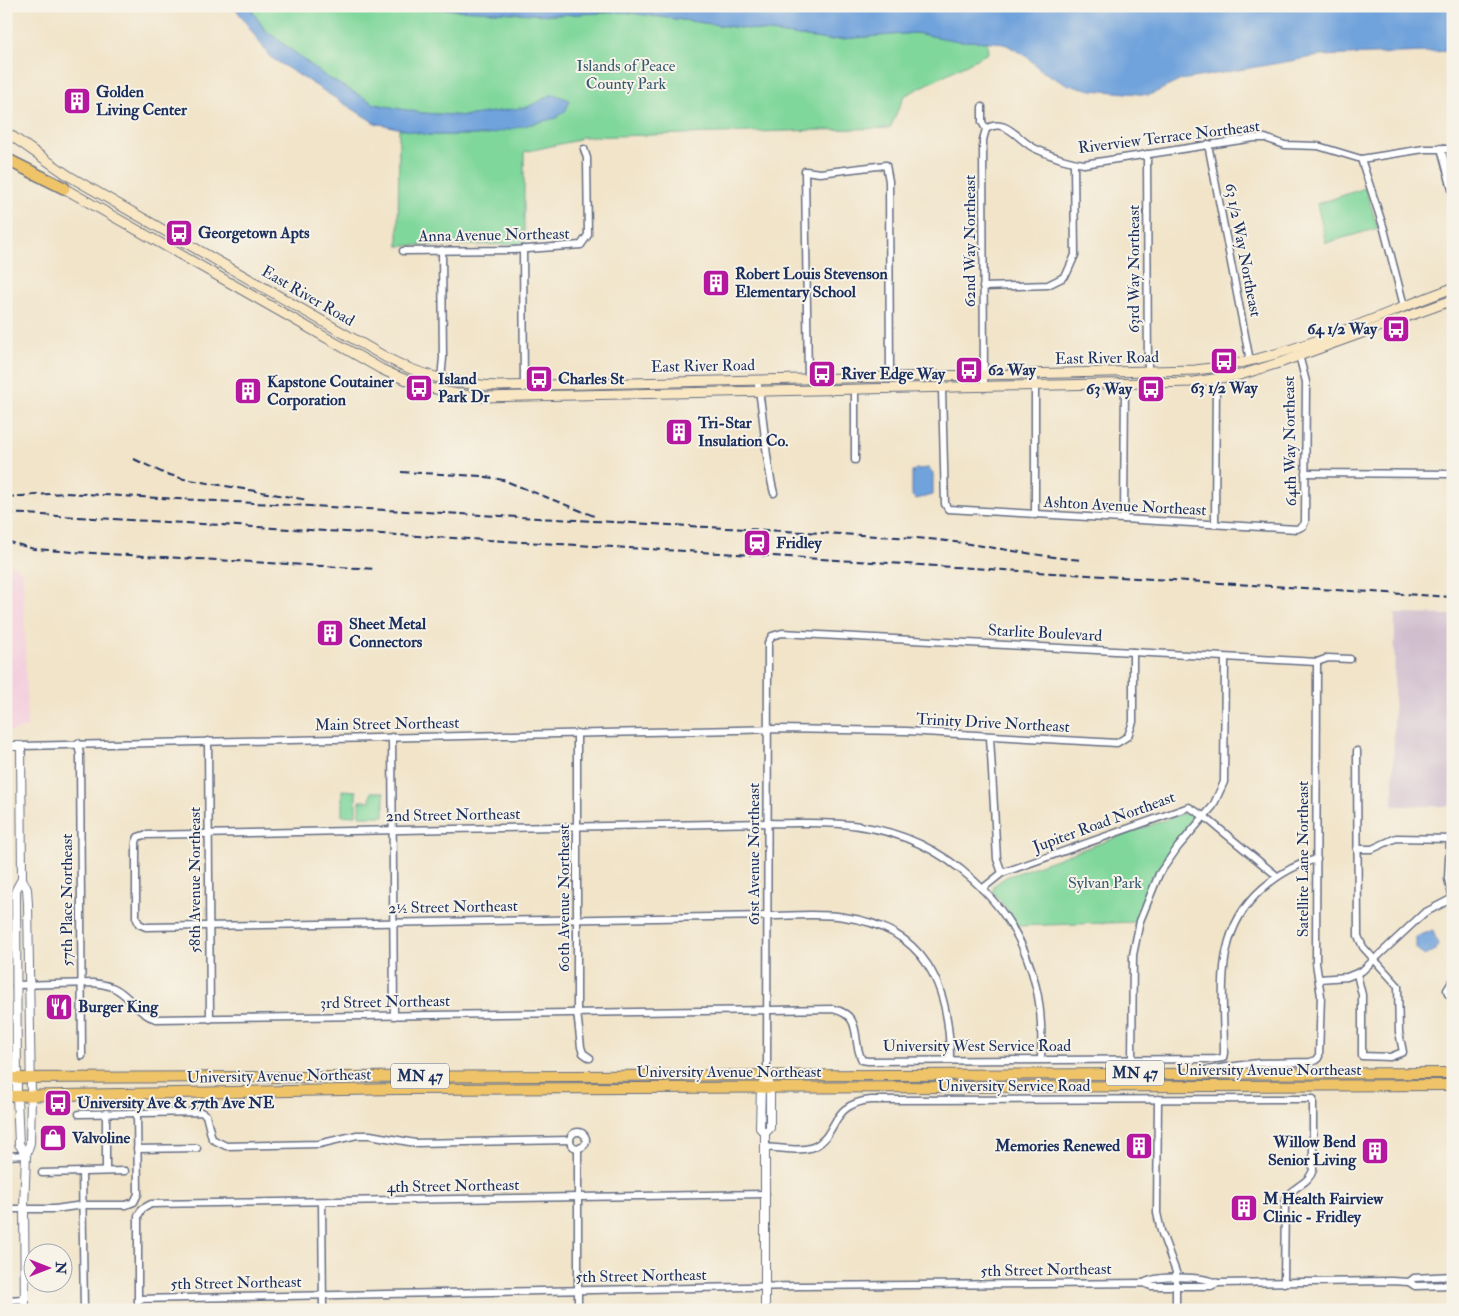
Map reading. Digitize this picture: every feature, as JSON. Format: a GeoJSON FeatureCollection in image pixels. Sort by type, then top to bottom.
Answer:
{"type":"FeatureCollection","features":[{"type":"Feature","properties":{"kind":"highway"},"geometry":{"type":"LineString","coordinates":[[6,159],[64,188]]}},
{"type":"Feature","properties":{"kind":"main road","name":"East River Road"},"geometry":{"type":"LineString","coordinates":[[6,132],[68,175],[405,368],[441,379],[477,385],[1035,375],[1215,368],[1280,353],[1453,288]]}},
{"type":"Feature","properties":{"kind":"main road","name":"East River Road"},"geometry":{"type":"LineString","coordinates":[[6,154],[401,379],[440,392],[459,395],[525,397],[760,393],[1148,384],[1216,380],[1240,375],[1453,300]]}},
{"type":"Feature","properties":{"kind":"main road","name":"University Avenue Northeast"},"geometry":{"type":"LineString","coordinates":[[11,1078],[1453,1073]]}},
{"type":"Feature","properties":{"kind":"main road","name":"University Avenue Northeast"},"geometry":{"type":"LineString","coordinates":[[6,1096],[408,1089],[1453,1085]]}},
{"type":"Feature","properties":{"kind":"street","name":"62nd Way Northeast"},"geometry":{"type":"LineString","coordinates":[[982,107],[982,122],[986,129],[983,140],[984,388]]}},
{"type":"Feature","properties":{"kind":"street","name":"Riverview Terrace Northeast"},"geometry":{"type":"LineString","coordinates":[[986,129],[994,126],[1005,127],[1034,149],[1074,163],[1084,164],[1208,144],[1265,138],[1285,145],[1318,146],[1361,159],[1441,148],[1453,149]]}},
{"type":"Feature","properties":{"kind":"street","name":"63 1/2 Way Northeast"},"geometry":{"type":"LineString","coordinates":[[1208,144],[1250,361]]}},
{"type":"Feature","properties":{"kind":"street"},"geometry":{"type":"LineString","coordinates":[[1441,148],[1453,193]]}},
{"type":"Feature","properties":{"kind":"street","name":"Anna Avenue Northeast"},"geometry":{"type":"LineString","coordinates":[[403,251],[576,247],[584,243],[588,235],[588,158],[584,149]]}},
{"type":"Feature","properties":{"kind":"street","name":"63rd Way Northeast"},"geometry":{"type":"LineString","coordinates":[[1147,154],[1148,384]]}},
{"type":"Feature","properties":{"kind":"street"},"geometry":{"type":"LineString","coordinates":[[1361,159],[1371,196],[1384,229],[1404,306]]}},
{"type":"Feature","properties":{"kind":"street"},"geometry":{"type":"LineString","coordinates":[[983,287],[1048,285],[1062,278],[1067,273],[1075,255],[1074,163]]}},
{"type":"Feature","properties":{"kind":"street"},"geometry":{"type":"LineString","coordinates":[[808,380],[805,171],[820,173],[886,165],[889,181],[890,378]]}},
{"type":"Feature","properties":{"kind":"street"},"geometry":{"type":"LineString","coordinates":[[523,249],[525,397]]}},
{"type":"Feature","properties":{"kind":"street"},"geometry":{"type":"LineString","coordinates":[[441,379],[443,358],[442,250]]}},
{"type":"Feature","properties":{"kind":"street","name":"64th Way Northeast"},"geometry":{"type":"LineString","coordinates":[[1299,355],[1306,382],[1303,526]]}},
{"type":"Feature","properties":{"kind":"street"},"geometry":{"type":"LineString","coordinates":[[1035,375],[1035,515]]}},
{"type":"Feature","properties":{"kind":"street"},"geometry":{"type":"LineString","coordinates":[[757,380],[767,467],[774,493]]}},
{"type":"Feature","properties":{"kind":"street"},"geometry":{"type":"LineString","coordinates":[[1214,524],[1216,380]]}},
{"type":"Feature","properties":{"kind":"street"},"geometry":{"type":"LineString","coordinates":[[1124,519],[1125,384]]}},
{"type":"Feature","properties":{"kind":"street","name":"Ashton Avenue Northeast"},"geometry":{"type":"LineString","coordinates":[[942,389],[946,507],[953,510],[1297,529],[1303,526]]}},
{"type":"Feature","properties":{"kind":"street"},"geometry":{"type":"LineString","coordinates":[[855,390],[855,460]]}},
{"type":"Feature","properties":{"kind":"street"},"geometry":{"type":"LineString","coordinates":[[1305,473],[1453,474]]}},
{"type":"Feature","properties":{"kind":"street","name":"Starlite Boulevard"},"geometry":{"type":"LineString","coordinates":[[772,636],[782,632],[1226,658],[1317,662],[1328,658],[1350,659]]}},
{"type":"Feature","properties":{"kind":"street","name":"61st Avenue Northeast"},"geometry":{"type":"LineString","coordinates":[[765,1310],[765,1133],[760,1128],[767,1074],[768,643],[772,636]]}},
{"type":"Feature","properties":{"kind":"street","name":"Trinity Drive Northeast"},"geometry":{"type":"LineString","coordinates":[[769,730],[906,731],[1111,743],[1123,740],[1128,736],[1133,722],[1133,652]]}},
{"type":"Feature","properties":{"kind":"street"},"geometry":{"type":"LineString","coordinates":[[1132,1059],[1132,972],[1140,922],[1160,874],[1178,847],[1205,817],[1219,796],[1224,782],[1226,658]]}},
{"type":"Feature","properties":{"kind":"street","name":"Satellite Lane Northeast"},"geometry":{"type":"LineString","coordinates":[[1192,1073],[1258,1063],[1310,1062],[1317,1060],[1319,1056],[1321,996],[1316,963],[1317,662]]}},
{"type":"Feature","properties":{"kind":"street","name":"Main Street Northeast"},"geometry":{"type":"LineString","coordinates":[[6,746],[769,730]]}},
{"type":"Feature","properties":{"kind":"street","name":"60th Avenue Northeast"},"geometry":{"type":"LineString","coordinates":[[577,733],[577,1012],[580,1047],[583,1053],[590,1058]]}},
{"type":"Feature","properties":{"kind":"street"},"geometry":{"type":"LineString","coordinates":[[392,737],[394,1016]]}},
{"type":"Feature","properties":{"kind":"street"},"geometry":{"type":"LineString","coordinates":[[990,737],[997,859],[1002,873]]}},
{"type":"Feature","properties":{"kind":"street","name":"58th Avenue Northeast"},"geometry":{"type":"LineString","coordinates":[[208,741],[210,1019]]}},
{"type":"Feature","properties":{"kind":"street","name":"57th Place Northeast"},"geometry":{"type":"LineString","coordinates":[[78,743],[80,755],[82,1056]]}},
{"type":"Feature","properties":{"kind":"street"},"geometry":{"type":"LineString","coordinates":[[21,746],[22,879],[27,889],[31,1096],[30,1143],[26,1155],[24,1208],[25,1310]]}},
{"type":"Feature","properties":{"kind":"street"},"geometry":{"type":"LineString","coordinates":[[1357,751],[1358,936],[1362,947],[1398,986],[1399,1032],[1403,1052],[1390,1056],[1362,1056],[1362,995],[1357,974]]}},
{"type":"Feature","properties":{"kind":"street","name":"Jupiter Road Northeast"},"geometry":{"type":"LineString","coordinates":[[982,888],[1002,873],[1182,808],[1190,807],[1277,876]]}},
{"type":"Feature","properties":{"kind":"street","name":"2nd Street Northeast"},"geometry":{"type":"LineString","coordinates":[[138,924],[136,861],[138,837],[144,835],[768,823],[859,826],[900,835],[948,861],[982,888],[1008,920],[1030,967],[1039,1001],[1041,1059]]}},
{"type":"Feature","properties":{"kind":"street"},"geometry":{"type":"LineString","coordinates":[[1319,979],[1347,977],[1357,974],[1375,960],[1424,913],[1453,899],[1448,879],[1450,839],[1396,838],[1372,849],[1357,849]]}},
{"type":"Feature","properties":{"kind":"street"},"geometry":{"type":"LineString","coordinates":[[1277,876],[1303,862],[1317,859]]}},
{"type":"Feature","properties":{"kind":"street","name":"University West Service Road"},"geometry":{"type":"LineString","coordinates":[[767,1009],[832,1009],[846,1014],[855,1027],[858,1049],[862,1060],[1222,1058],[1224,966],[1228,939],[1233,926],[1248,903],[1277,876]]}},
{"type":"Feature","properties":{"kind":"street"},"geometry":{"type":"LineString","coordinates":[[22,879],[16,890],[16,985],[11,1078],[17,1096],[19,1144],[26,1155]]}},
{"type":"Feature","properties":{"kind":"street","name":"2½ Street Northeast"},"geometry":{"type":"LineString","coordinates":[[138,924],[146,927],[841,916],[857,919],[887,930],[911,945],[929,966],[943,994],[950,1034],[950,1060]]}},
{"type":"Feature","properties":{"kind":"street"},"geometry":{"type":"LineString","coordinates":[[1453,981],[1447,990],[1448,994],[1453,997]]}},
{"type":"Feature","properties":{"kind":"street","name":"3rd Street Northeast"},"geometry":{"type":"LineString","coordinates":[[16,985],[94,983],[113,987],[148,1016],[156,1019],[767,1009]]}},
{"type":"Feature","properties":{"kind":"street"},"geometry":{"type":"LineString","coordinates":[[1158,1099],[1157,1213],[1176,1278],[1176,1310]]}},
{"type":"Feature","properties":{"kind":"street","name":"University Service Road"},"geometry":{"type":"LineString","coordinates":[[765,1147],[801,1149],[811,1147],[822,1140],[846,1106],[860,1101],[1313,1099],[1313,1170],[1309,1180],[1292,1191],[1285,1201],[1284,1282]]}},
{"type":"Feature","properties":{"kind":"street"},"geometry":{"type":"LineString","coordinates":[[106,1113],[106,1171]]}},
{"type":"Feature","properties":{"kind":"street"},"geometry":{"type":"LineString","coordinates":[[6,1209],[55,1209],[83,1205],[126,1205],[134,1202],[138,1194],[137,1113]]}},
{"type":"Feature","properties":{"kind":"street"},"geometry":{"type":"LineString","coordinates":[[79,1114],[203,1113],[206,1115],[212,1139],[226,1146],[319,1144],[357,1135],[370,1135],[416,1143],[570,1140]]}},
{"type":"Feature","properties":{"kind":"street"},"geometry":{"type":"LineString","coordinates":[[580,1132],[584,1134],[586,1142],[578,1148],[571,1145],[570,1140],[574,1133],[580,1132]]}},
{"type":"Feature","properties":{"kind":"street"},"geometry":{"type":"LineString","coordinates":[[137,1149],[197,1148]]}},
{"type":"Feature","properties":{"kind":"street"},"geometry":{"type":"LineString","coordinates":[[578,1148],[578,1310]]}},
{"type":"Feature","properties":{"kind":"street"},"geometry":{"type":"LineString","coordinates":[[6,1156],[26,1155]]}},
{"type":"Feature","properties":{"kind":"street"},"geometry":{"type":"LineString","coordinates":[[42,1172],[125,1171]]}},
{"type":"Feature","properties":{"kind":"street"},"geometry":{"type":"LineString","coordinates":[[82,1172],[84,1310]]}},
{"type":"Feature","properties":{"kind":"street","name":"4th Street Northeast"},"geometry":{"type":"LineString","coordinates":[[138,1299],[138,1216],[142,1208],[152,1204],[766,1194]]}},
{"type":"Feature","properties":{"kind":"street"},"geometry":{"type":"LineString","coordinates":[[322,1202],[323,1310]]}},
{"type":"Feature","properties":{"kind":"street","name":"5th Street Northeast"},"geometry":{"type":"LineString","coordinates":[[1409,1282],[1414,1278],[1453,1276]]}},
{"type":"Feature","properties":{"kind":"street","name":"5th Street Northeast"},"geometry":{"type":"LineString","coordinates":[[1144,1283],[1151,1279],[1176,1278],[1210,1279],[1218,1283]]}},
{"type":"Feature","properties":{"kind":"street","name":"5th Street Northeast"},"geometry":{"type":"LineString","coordinates":[[138,1299],[765,1287],[1144,1283],[1151,1286],[1211,1286],[1218,1283],[1284,1282],[1409,1282],[1415,1286],[1453,1285]]}},
{"type":"Feature","properties":{"kind":"street"},"geometry":{"type":"LineString","coordinates":[[6,1300],[25,1299]]}},
{"type":"Feature","properties":{"kind":"street"},"geometry":{"type":"LineString","coordinates":[[138,1299],[138,1310]]}},
{"type":"Feature","properties":{"kind":"shaded area"},"geometry":{"type":"Polygon","coordinates":[[[6,561],[23,572],[27,727],[6,733],[6,561]]]}},
{"type":"Feature","properties":{"kind":"shaded area"},"geometry":{"type":"Polygon","coordinates":[[[1395,614],[1453,615],[1453,806],[1393,806],[1395,614]]]}},
{"type":"Feature","properties":{"kind":"shaded area"},"geometry":{"type":"Polygon","coordinates":[[[7,756],[7,1069],[6,1069],[7,756]]]}},
{"type":"Feature","properties":{"kind":"green space","name":"Islands of Peace County Park"},"geometry":{"type":"Polygon","coordinates":[[[249,6],[381,6],[554,15],[624,12],[829,40],[915,33],[987,42],[988,53],[904,96],[890,128],[581,137],[578,140],[524,152],[524,244],[398,246],[399,128],[428,135],[486,135],[553,94],[528,107],[466,116],[422,113],[375,104],[325,76],[264,29],[249,6]]]}},
{"type":"Feature","properties":{"kind":"green space"},"geometry":{"type":"Polygon","coordinates":[[[1365,188],[1378,228],[1326,243],[1317,204],[1365,188]]]}},
{"type":"Feature","properties":{"kind":"green space"},"geometry":{"type":"Polygon","coordinates":[[[342,790],[356,791],[356,815],[342,816],[342,790]]]}},
{"type":"Feature","properties":{"kind":"green space"},"geometry":{"type":"Polygon","coordinates":[[[371,792],[384,792],[384,816],[360,816],[360,801],[370,801],[371,792]]]}},
{"type":"Feature","properties":{"kind":"green space","name":"Sylvan Park"},"geometry":{"type":"Polygon","coordinates":[[[1190,811],[1195,816],[1195,820],[1160,868],[1141,907],[1136,922],[1017,926],[1010,913],[993,892],[994,885],[1006,877],[1190,811]]]}},
{"type":"Feature","properties":{"kind":"water"},"geometry":{"type":"Polygon","coordinates":[[[234,6],[249,6],[264,29],[325,76],[375,104],[422,113],[466,116],[528,107],[553,94],[570,100],[566,110],[556,118],[486,135],[428,135],[375,123],[270,57],[234,6]]]}},
{"type":"Feature","properties":{"kind":"water"},"geometry":{"type":"Polygon","coordinates":[[[381,6],[1453,6],[1453,51],[1319,56],[1181,80],[1150,95],[1092,90],[1065,84],[1042,71],[1027,57],[1007,45],[995,42],[959,41],[915,33],[829,40],[624,12],[554,15],[381,6]]]}},
{"type":"Feature","properties":{"kind":"water"},"geometry":{"type":"Polygon","coordinates":[[[929,468],[933,473],[933,495],[916,499],[912,496],[912,472],[916,469],[929,468]]]}},
{"type":"Feature","properties":{"kind":"water"},"geometry":{"type":"Polygon","coordinates":[[[1433,930],[1438,945],[1436,950],[1424,956],[1416,948],[1416,937],[1433,930]]]}},
{"type":"Feature","properties":{"kind":"railway"},"geometry":{"type":"LineString","coordinates":[[134,459],[163,473],[184,479],[308,500]]}},
{"type":"Feature","properties":{"kind":"railway"},"geometry":{"type":"LineString","coordinates":[[401,472],[481,476],[503,480],[594,516]]}},
{"type":"Feature","properties":{"kind":"railway"},"geometry":{"type":"LineString","coordinates":[[6,497],[65,493],[916,538],[958,542],[1081,560]]}},
{"type":"Feature","properties":{"kind":"railway"},"geometry":{"type":"LineString","coordinates":[[6,513],[1453,597]]}},
{"type":"Feature","properties":{"kind":"railway"},"geometry":{"type":"LineString","coordinates":[[6,541],[34,549],[376,569]]}},
{"type":"Feature","properties":{"kind":"place","name":"Golden Living Center"},"geometry":{"type":"Point","coordinates":[77,101]}},
{"type":"Feature","properties":{"kind":"place","name":"Georgetown Apts"},"geometry":{"type":"Point","coordinates":[179,233]}},
{"type":"Feature","properties":{"kind":"place","name":"Robert Louis Stevenson Elementary School"},"geometry":{"type":"Point","coordinates":[716,283]}},
{"type":"Feature","properties":{"kind":"place","name":"64 1/2 Way"},"geometry":{"type":"Point","coordinates":[1396,329]}},
{"type":"Feature","properties":{"kind":"place","name":"63 1/2 Way"},"geometry":{"type":"Point","coordinates":[1224,361]}},
{"type":"Feature","properties":{"kind":"place","name":"62 Way"},"geometry":{"type":"Point","coordinates":[969,370]}},
{"type":"Feature","properties":{"kind":"place","name":"River Edge Way"},"geometry":{"type":"Point","coordinates":[822,374]}},
{"type":"Feature","properties":{"kind":"place","name":"Charles St"},"geometry":{"type":"Point","coordinates":[539,379]}},
{"type":"Feature","properties":{"kind":"place","name":"Island Park Dr"},"geometry":{"type":"Point","coordinates":[419,388]}},
{"type":"Feature","properties":{"kind":"place","name":"63 Way"},"geometry":{"type":"Point","coordinates":[1151,389]}},
{"type":"Feature","properties":{"kind":"place","name":"Kapstone Coutainer Corporation"},"geometry":{"type":"Point","coordinates":[248,391]}},
{"type":"Feature","properties":{"kind":"place","name":"Tri-Star Insulation Co."},"geometry":{"type":"Point","coordinates":[679,432]}},
{"type":"Feature","properties":{"kind":"place","name":"Fridley"},"geometry":{"type":"Point","coordinates":[757,543]}},
{"type":"Feature","properties":{"kind":"place","name":"Sheet Metal Connectors"},"geometry":{"type":"Point","coordinates":[330,633]}},
{"type":"Feature","properties":{"kind":"place","name":"Burger King"},"geometry":{"type":"Point","coordinates":[59,1007]}},
{"type":"Feature","properties":{"kind":"place","name":"University Ave & 57th Ave NE"},"geometry":{"type":"Point","coordinates":[58,1103]}},
{"type":"Feature","properties":{"kind":"place","name":"Valvoline"},"geometry":{"type":"Point","coordinates":[53,1138]}},
{"type":"Feature","properties":{"kind":"place","name":"Memories Renewed"},"geometry":{"type":"Point","coordinates":[1139,1146]}},
{"type":"Feature","properties":{"kind":"place","name":"Willow Bend Senior Living"},"geometry":{"type":"Point","coordinates":[1375,1151]}},
{"type":"Feature","properties":{"kind":"place","name":"M Health Fairview Clinic - Fridley"},"geometry":{"type":"Point","coordinates":[1244,1208]}}]}
